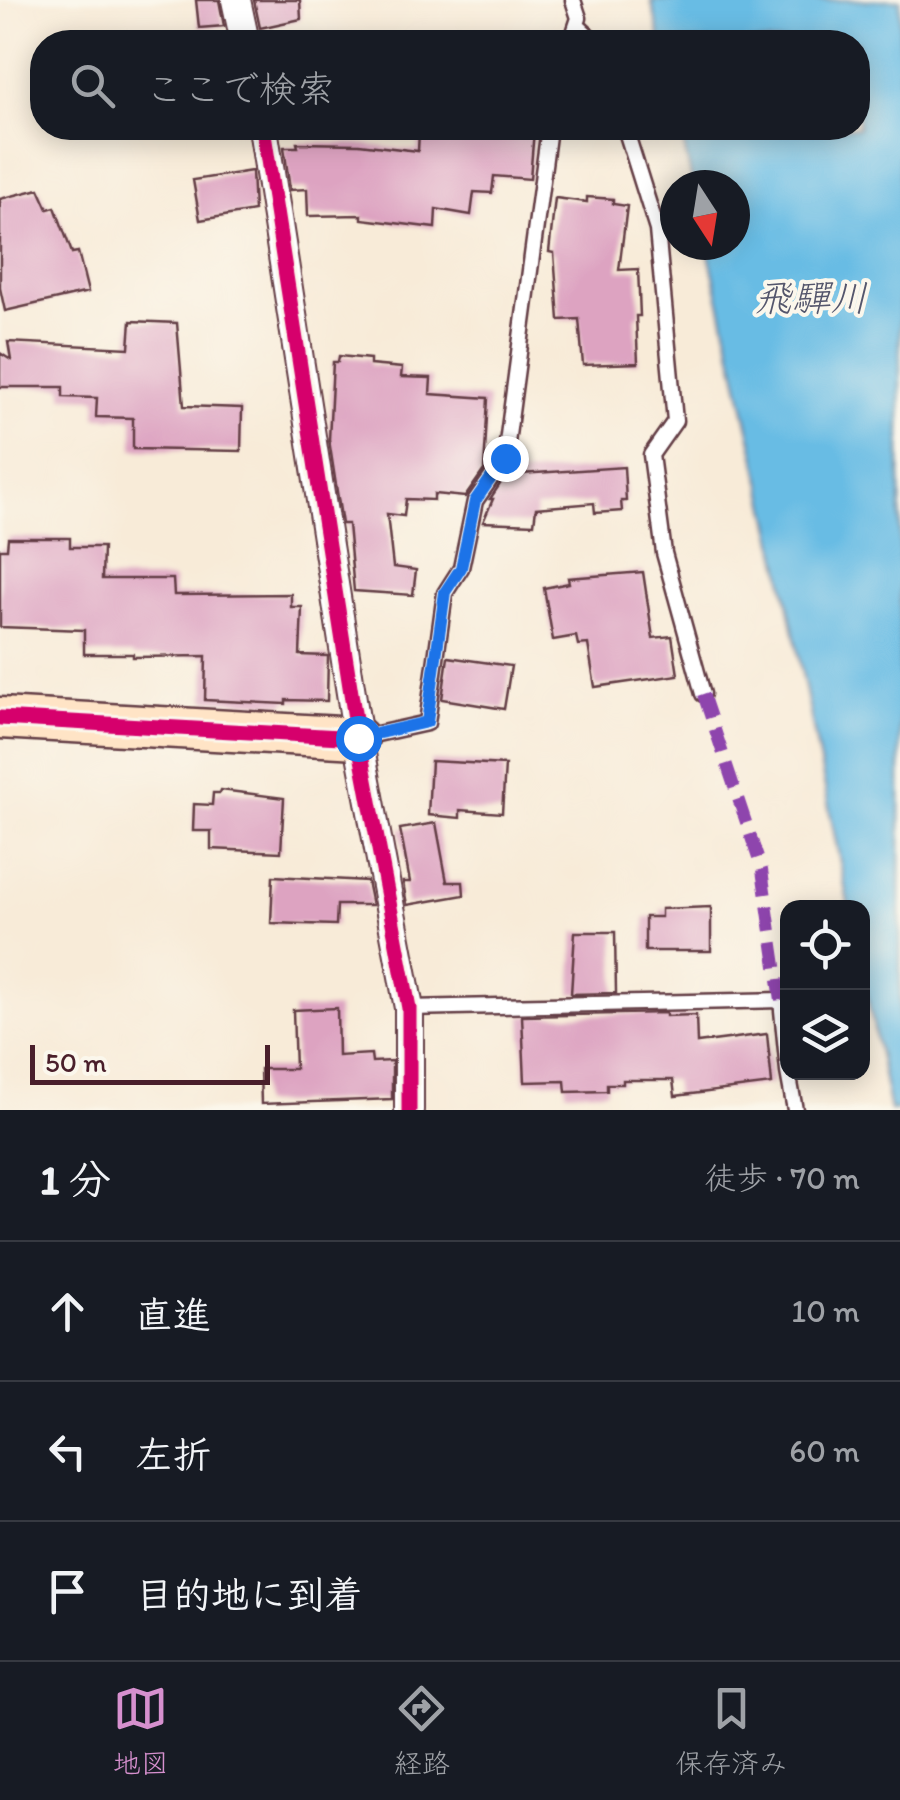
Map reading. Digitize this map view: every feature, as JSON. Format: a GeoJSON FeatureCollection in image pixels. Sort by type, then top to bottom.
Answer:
{"type":"FeatureCollection","features":[{"type":"Feature","properties":{"kind":"street"},"geometry":{"type":"LineString","coordinates":[[236,0],[242,30]]}},
{"type":"Feature","properties":{"kind":"street"},"geometry":{"type":"LineString","coordinates":[[265,140],[358,738],[409,1008],[409,1110]]}},
{"type":"Feature","properties":{"kind":"street"},"geometry":{"type":"LineString","coordinates":[[0,718],[358,738]]}},
{"type":"Feature","properties":{"kind":"lane"},"geometry":{"type":"LineString","coordinates":[[572,0],[579,18],[576,30]]}},
{"type":"Feature","properties":{"kind":"lane"},"geometry":{"type":"LineString","coordinates":[[577,25],[582,30]]}},
{"type":"Feature","properties":{"kind":"lane"},"geometry":{"type":"LineString","coordinates":[[358,738],[427,722],[445,592],[461,568],[475,501],[505,458],[548,140]]}},
{"type":"Feature","properties":{"kind":"lane"},"geometry":{"type":"LineString","coordinates":[[629,140],[656,230],[675,421],[651,456],[661,534],[703,694]]}},
{"type":"Feature","properties":{"kind":"lane"},"geometry":{"type":"LineString","coordinates":[[409,1008],[780,1000]]}},
{"type":"Feature","properties":{"kind":"lane"},"geometry":{"type":"LineString","coordinates":[[789,1080],[795,1110]]}},
{"type":"Feature","properties":{"kind":"water","name":"飛驒川"},"geometry":{"type":"Polygon","coordinates":[[[651,0],[900,0],[900,1110],[890,1110],[870,1010],[870,900],[848,900],[781,568],[710,260],[750,260],[750,170],[690,170],[683,140],[870,140],[870,30],[658,30],[651,0]]]}},
{"type":"Feature","properties":{"kind":"building"},"geometry":{"type":"Polygon","coordinates":[[[196,0],[219,0],[224,26],[199,28],[196,0]]]}},
{"type":"Feature","properties":{"kind":"building"},"geometry":{"type":"Polygon","coordinates":[[[254,0],[300,0],[301,19],[260,28],[254,0]]]}},
{"type":"Feature","properties":{"kind":"building"},"geometry":{"type":"Polygon","coordinates":[[[419,140],[533,140],[530,179],[494,176],[492,193],[474,192],[471,215],[436,209],[435,228],[362,219],[362,215],[308,216],[307,189],[290,190],[284,147],[298,147],[297,143],[359,144],[418,151],[419,140]]]}},
{"type":"Feature","properties":{"kind":"building"},"geometry":{"type":"Polygon","coordinates":[[[252,171],[254,211],[200,220],[193,180],[252,171]]]}},
{"type":"Feature","properties":{"kind":"building"},"geometry":{"type":"Polygon","coordinates":[[[39,189],[48,209],[55,207],[72,253],[78,252],[88,292],[5,311],[0,288],[0,199],[39,189]]]}},
{"type":"Feature","properties":{"kind":"building"},"geometry":{"type":"Polygon","coordinates":[[[587,197],[613,199],[613,204],[627,206],[619,270],[638,269],[638,363],[583,365],[579,319],[559,320],[554,253],[549,252],[555,198],[587,202],[587,197]]]}},
{"type":"Feature","properties":{"kind":"building"},"geometry":{"type":"Polygon","coordinates":[[[131,321],[177,323],[184,406],[242,408],[241,451],[133,449],[133,418],[96,417],[97,398],[63,397],[63,387],[0,387],[0,353],[11,360],[8,342],[129,348],[131,321]]]}},
{"type":"Feature","properties":{"kind":"building"},"geometry":{"type":"Polygon","coordinates":[[[339,356],[370,359],[370,365],[402,368],[401,377],[431,378],[430,394],[488,398],[484,470],[465,497],[434,494],[434,500],[406,499],[404,516],[387,514],[393,567],[416,570],[413,595],[354,591],[348,524],[342,524],[329,440],[333,362],[338,362],[339,356]]]}},
{"type":"Feature","properties":{"kind":"building"},"geometry":{"type":"Polygon","coordinates":[[[624,467],[626,501],[621,501],[622,511],[595,513],[594,503],[536,508],[534,524],[483,522],[490,499],[506,475],[624,467]]]}},
{"type":"Feature","properties":{"kind":"building"},"geometry":{"type":"Polygon","coordinates":[[[8,538],[70,538],[70,547],[103,547],[102,579],[173,579],[174,595],[291,594],[291,607],[302,607],[300,655],[328,656],[327,701],[286,700],[286,704],[205,700],[206,656],[84,654],[84,630],[0,627],[0,549],[7,549],[8,538]]]}},
{"type":"Feature","properties":{"kind":"building"},"geometry":{"type":"Polygon","coordinates":[[[643,572],[653,638],[672,636],[678,675],[595,687],[588,644],[578,645],[576,636],[553,640],[544,588],[569,583],[568,578],[643,572]]]}},
{"type":"Feature","properties":{"kind":"building"},"geometry":{"type":"Polygon","coordinates":[[[448,657],[511,666],[504,709],[442,699],[448,657]]]}},
{"type":"Feature","properties":{"kind":"building"},"geometry":{"type":"Polygon","coordinates":[[[431,761],[505,765],[502,813],[460,810],[460,818],[428,815],[431,761]]]}},
{"type":"Feature","properties":{"kind":"building"},"geometry":{"type":"Polygon","coordinates":[[[221,790],[284,798],[281,852],[211,849],[211,831],[193,831],[194,804],[212,805],[213,793],[221,790]]]}},
{"type":"Feature","properties":{"kind":"building"},"geometry":{"type":"Polygon","coordinates":[[[436,823],[447,882],[463,882],[464,895],[407,905],[403,882],[410,882],[400,829],[436,823]]]}},
{"type":"Feature","properties":{"kind":"building"},"geometry":{"type":"Polygon","coordinates":[[[273,876],[367,881],[372,905],[337,905],[336,925],[271,923],[273,876]]]}},
{"type":"Feature","properties":{"kind":"building"},"geometry":{"type":"Polygon","coordinates":[[[711,907],[711,951],[645,951],[645,917],[661,917],[661,909],[711,907]]]}},
{"type":"Feature","properties":{"kind":"building"},"geometry":{"type":"Polygon","coordinates":[[[575,932],[615,932],[616,993],[571,994],[575,932]]]}},
{"type":"Feature","properties":{"kind":"building"},"geometry":{"type":"Polygon","coordinates":[[[337,1008],[338,1056],[371,1054],[372,1062],[392,1061],[392,1099],[261,1104],[260,1069],[295,1069],[293,1010],[337,1008]]]}},
{"type":"Feature","properties":{"kind":"building"},"geometry":{"type":"Polygon","coordinates":[[[696,1015],[697,1043],[767,1034],[772,1084],[675,1096],[673,1080],[623,1080],[623,1084],[607,1084],[607,1091],[566,1092],[565,1081],[525,1082],[522,1016],[696,1015]]]}},
{"type":"Feature","properties":{"kind":"marked path"},"geometry":{"type":"LineString","coordinates":[[703,694],[762,870],[780,993]]}},
{"type":"Feature","properties":{"kind":"cycle path"},"geometry":{"type":"LineString","coordinates":[[265,140],[358,738],[409,1008],[409,1110]]}},
{"type":"Feature","properties":{"kind":"cycle path"},"geometry":{"type":"LineString","coordinates":[[0,718],[358,738]]}},
{"type":"Feature","properties":{"kind":"route"},"geometry":{"type":"LineString","coordinates":[[358,738],[427,722],[445,592],[461,568],[475,501],[505,458]]}}]}
